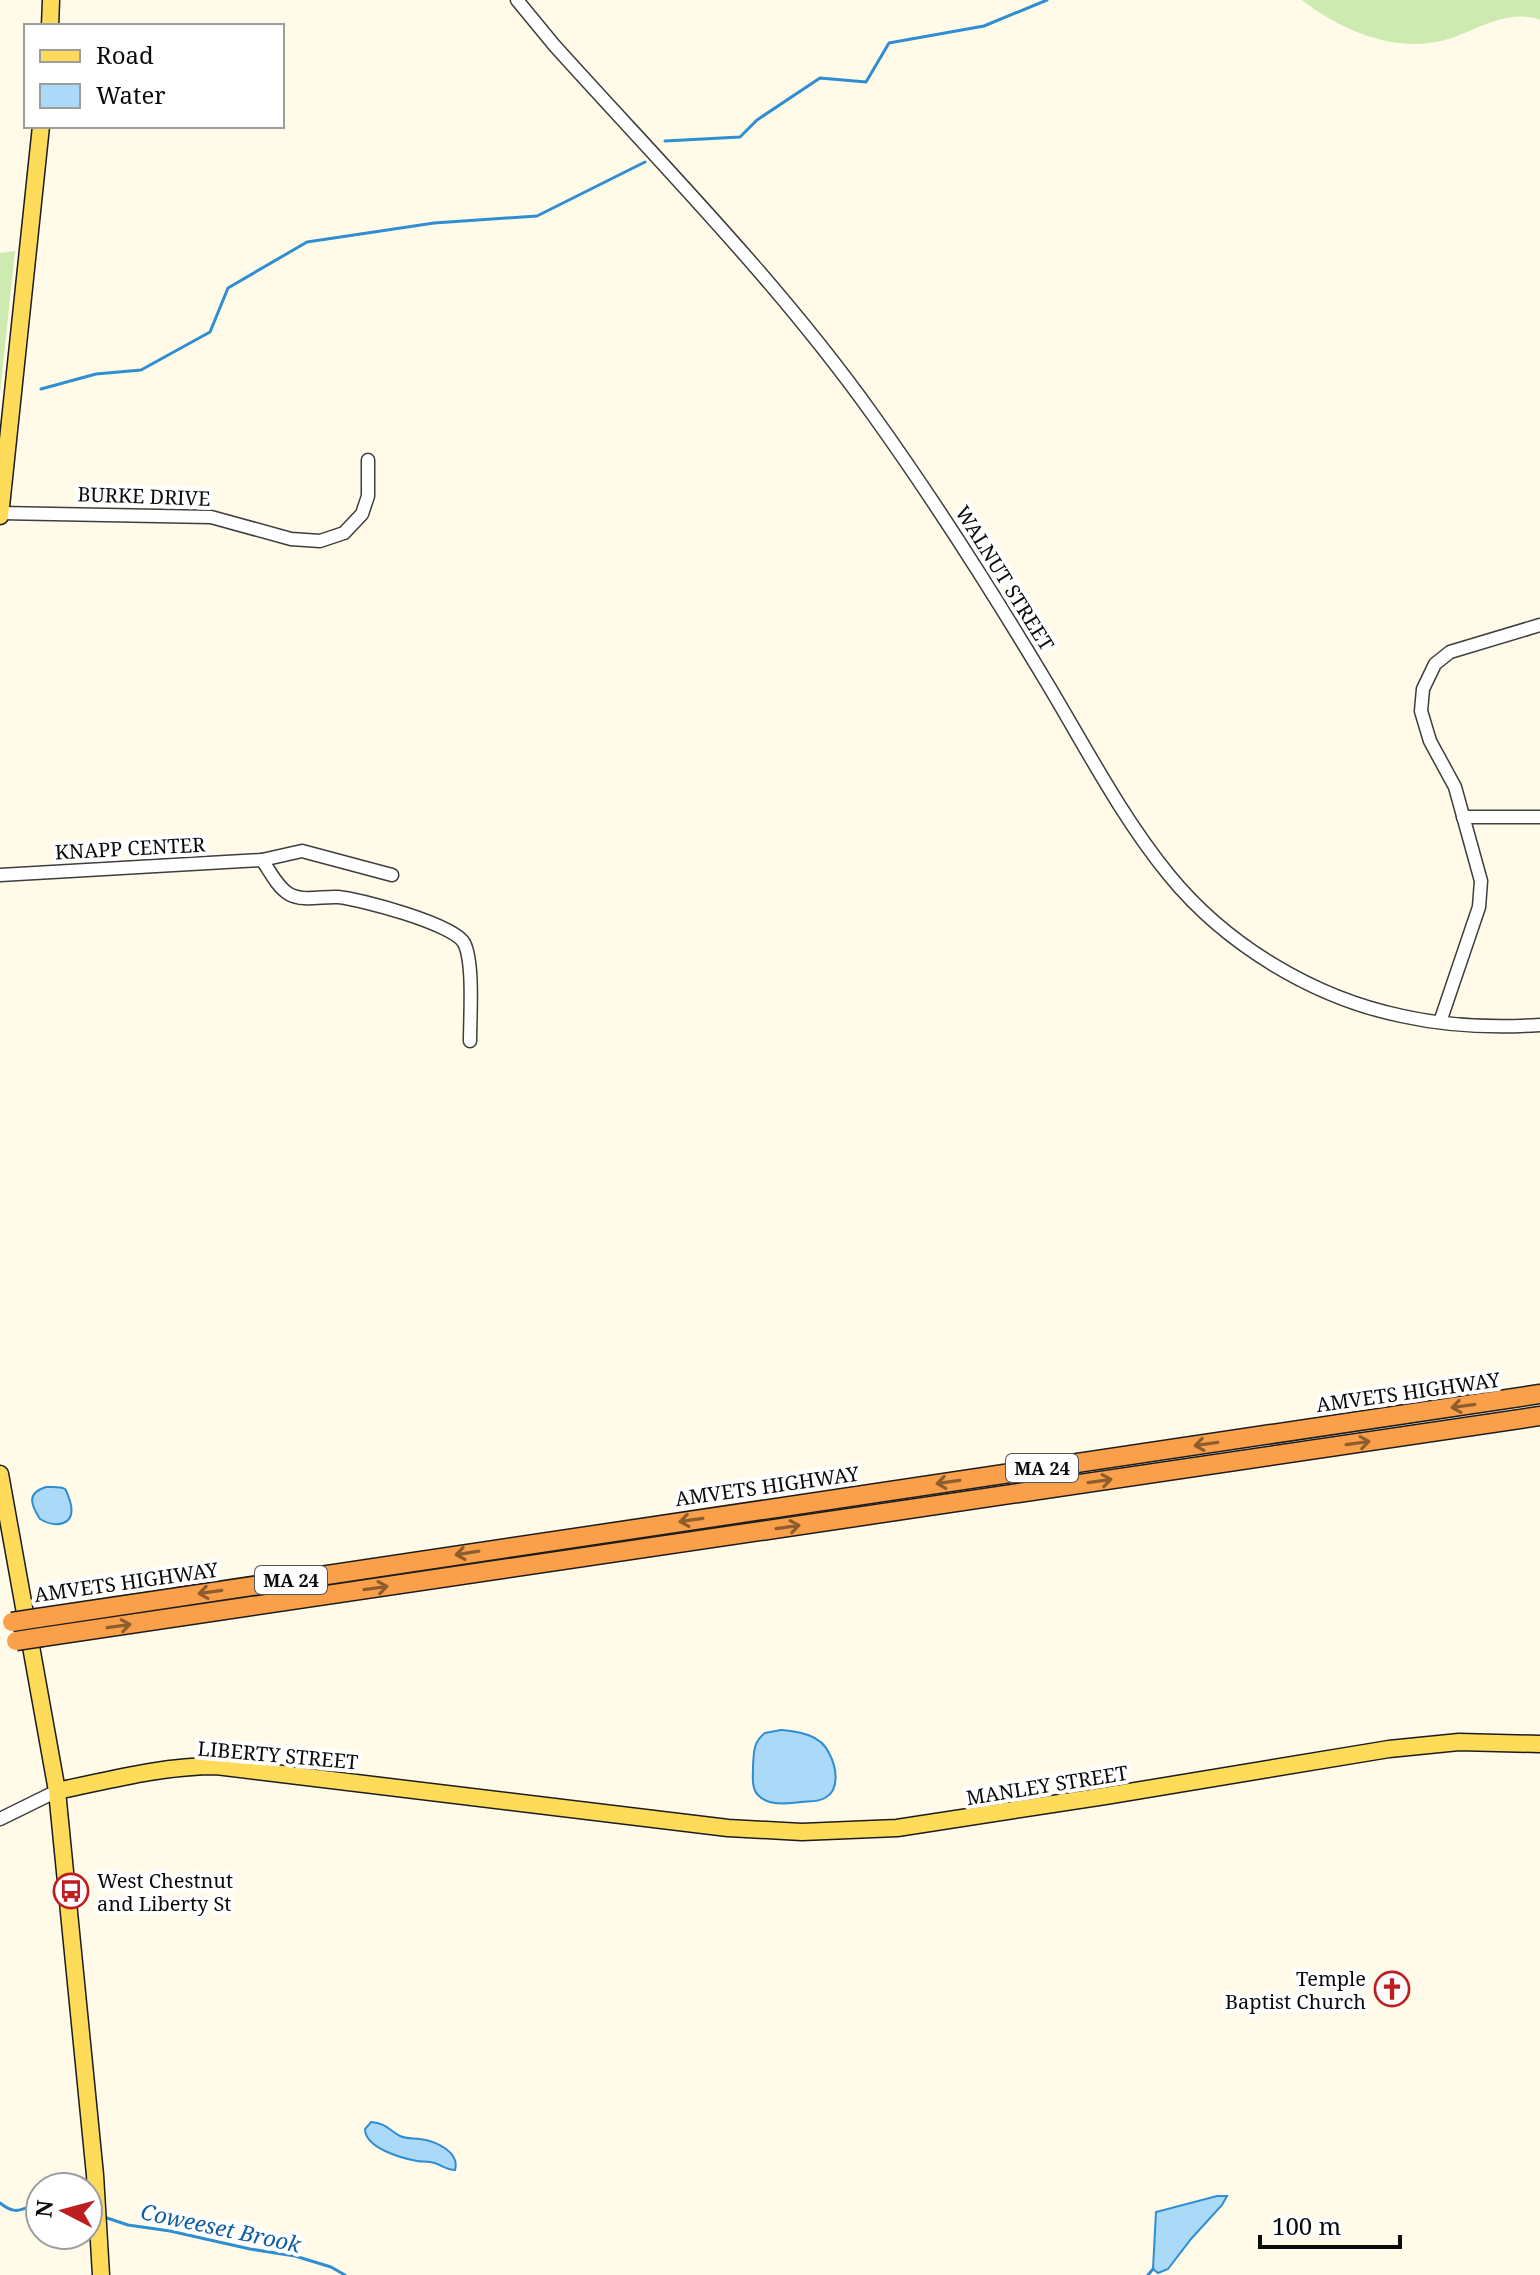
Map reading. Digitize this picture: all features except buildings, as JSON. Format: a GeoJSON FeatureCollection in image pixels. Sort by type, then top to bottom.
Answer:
{"type":"FeatureCollection","features":[{"type":"Feature","properties":{"kind":"highway","name":"AMVETS HIGHWAY"},"geometry":{"type":"LineString","coordinates":[[6,1623],[1540,1394]]}},
{"type":"Feature","properties":{"kind":"highway","name":"AMVETS HIGHWAY"},"geometry":{"type":"LineString","coordinates":[[8,1642],[1540,1416]]}},
{"type":"Feature","properties":{"kind":"main road"},"geometry":{"type":"LineString","coordinates":[[50,24],[51,0]]}},
{"type":"Feature","properties":{"kind":"main road"},"geometry":{"type":"LineString","coordinates":[[0,515],[41,128]]}},
{"type":"Feature","properties":{"kind":"main road"},"geometry":{"type":"LineString","coordinates":[[0,1474],[7,1552],[57,1791],[97,2201],[101,2275]]}},
{"type":"Feature","properties":{"kind":"main road","name":"MANLEY STREET"},"geometry":{"type":"LineString","coordinates":[[559,1807],[748,1830],[864,1830],[935,1823],[1389,1749],[1469,1742],[1540,1744]]}},
{"type":"Feature","properties":{"kind":"main road","name":"LIBERTY STREET"},"geometry":{"type":"LineString","coordinates":[[57,1791],[148,1772],[216,1766],[559,1807]]}},
{"type":"Feature","properties":{"kind":"street","name":"WALNUT STREET"},"geometry":{"type":"LineString","coordinates":[[517,0],[790,307],[848,381],[974,563],[1128,818],[1156,859],[1187,895],[1240,942],[1300,979],[1372,1008],[1440,1022],[1490,1026],[1540,1025]]}},
{"type":"Feature","properties":{"kind":"street","name":"BURKE DRIVE"},"geometry":{"type":"LineString","coordinates":[[0,515],[211,517],[291,539],[320,541],[344,533],[362,514],[368,496],[368,460]]}},
{"type":"Feature","properties":{"kind":"street"},"geometry":{"type":"LineString","coordinates":[[1440,1022],[1479,907],[1481,881],[1455,787],[1430,741],[1421,711],[1423,689],[1435,664],[1450,652],[1540,625]]}},
{"type":"Feature","properties":{"kind":"street"},"geometry":{"type":"LineString","coordinates":[[1463,817],[1540,817]]}},
{"type":"Feature","properties":{"kind":"street","name":"KNAPP CENTER"},"geometry":{"type":"LineString","coordinates":[[0,875],[262,860],[302,851],[392,875]]}},
{"type":"Feature","properties":{"kind":"street"},"geometry":{"type":"LineString","coordinates":[[262,860],[281,887],[293,896],[357,900],[435,924],[456,934],[465,944],[468,961],[470,1041]]}},
{"type":"Feature","properties":{"kind":"street","name":"LIBERTY STREET"},"geometry":{"type":"LineString","coordinates":[[0,1819],[57,1791]]}},
{"type":"Feature","properties":{"kind":"green space"},"geometry":{"type":"Polygon","coordinates":[[[1302,0],[1540,0],[1540,20],[1518,16],[1437,42],[1396,43],[1336,22],[1302,0]]]}},
{"type":"Feature","properties":{"kind":"green space"},"geometry":{"type":"Polygon","coordinates":[[[15,251],[0,393],[0,253],[15,251]]]}},
{"type":"Feature","properties":{"kind":"water"},"geometry":{"type":"Polygon","coordinates":[[[46,1487],[61,1487],[66,1491],[71,1515],[64,1523],[46,1522],[34,1509],[33,1496],[46,1487]]]}},
{"type":"Feature","properties":{"kind":"water"},"geometry":{"type":"Polygon","coordinates":[[[781,1730],[808,1735],[820,1742],[829,1753],[836,1777],[833,1789],[825,1798],[779,1804],[756,1793],[753,1778],[756,1744],[765,1733],[781,1730]]]}},
{"type":"Feature","properties":{"kind":"water"},"geometry":{"type":"Polygon","coordinates":[[[371,2122],[384,2125],[402,2137],[439,2145],[454,2158],[455,2170],[402,2157],[377,2147],[365,2129],[371,2122]]]}},
{"type":"Feature","properties":{"kind":"water"},"geometry":{"type":"Polygon","coordinates":[[[1227,2196],[1168,2269],[1158,2273],[1153,2269],[1156,2212],[1227,2196]]]}},
{"type":"Feature","properties":{"kind":"waterway"},"geometry":{"type":"LineString","coordinates":[[665,141],[740,137],[757,120],[820,78],[866,82],[889,43],[984,26],[1047,0]]}},
{"type":"Feature","properties":{"kind":"waterway"},"geometry":{"type":"LineString","coordinates":[[41,389],[96,374],[141,370],[210,332],[228,288],[307,242],[434,223],[537,216],[645,162]]}},
{"type":"Feature","properties":{"kind":"waterway","name":"Coweeset Brook"},"geometry":{"type":"LineString","coordinates":[[0,2203],[13,2210],[24,2208]]}},
{"type":"Feature","properties":{"kind":"waterway","name":"Coweeset Brook"},"geometry":{"type":"LineString","coordinates":[[104,2217],[128,2225],[295,2256],[331,2267],[345,2275]]}},
{"type":"Feature","properties":{"kind":"waterway"},"geometry":{"type":"LineString","coordinates":[[1148,2275],[1153,2269]]}},
{"type":"Feature","properties":{"kind":"place","name":"West Chestnut and Liberty St"},"geometry":{"type":"Point","coordinates":[71,1891]}},
{"type":"Feature","properties":{"kind":"place","name":"Temple Baptist Church"},"geometry":{"type":"Point","coordinates":[1392,1989]}}]}
